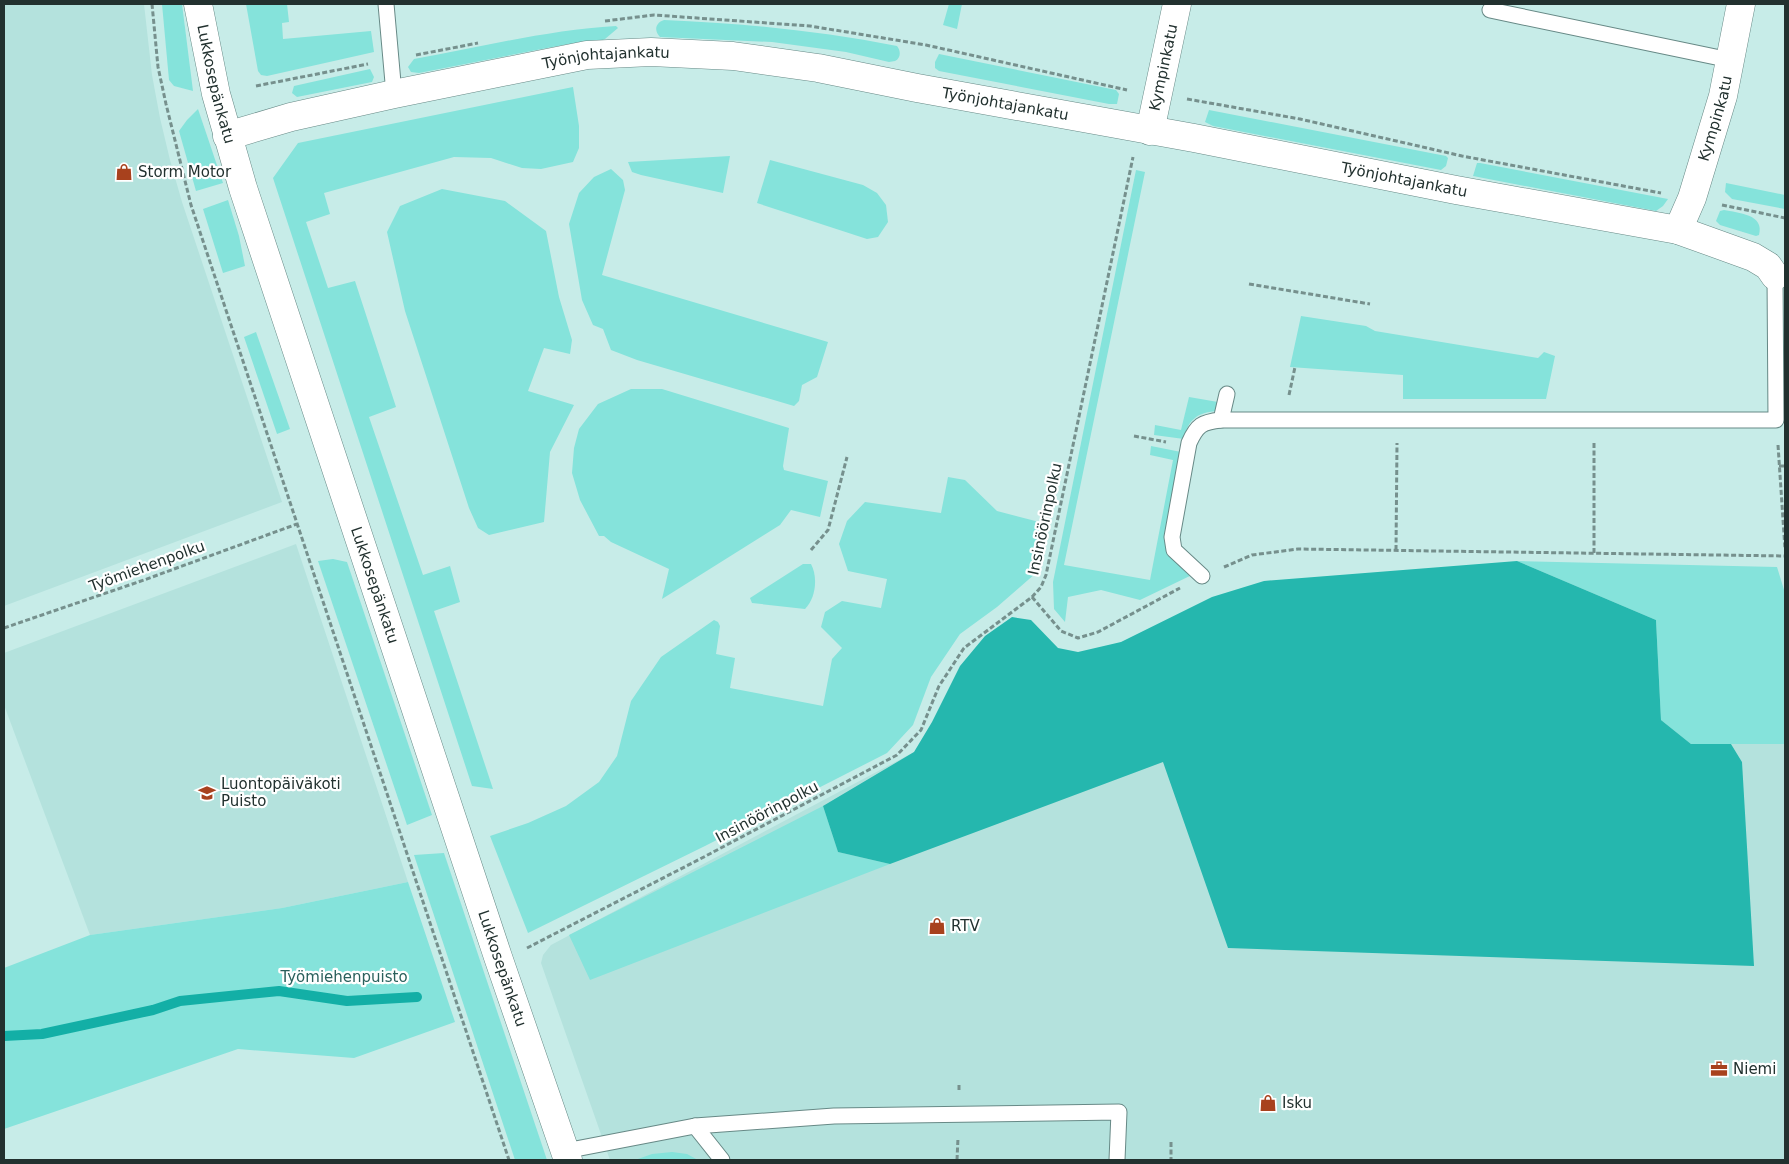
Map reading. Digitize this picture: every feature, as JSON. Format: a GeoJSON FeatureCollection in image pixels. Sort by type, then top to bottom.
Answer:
{"type":"FeatureCollection","features":[{"type":"Feature","properties":{"kind":"street","name":"Lukkosepänkatu"},"geometry":{"type":"LineString","coordinates":[[198,4],[208,58],[227,136],[498,957],[566,1156]]}},
{"type":"Feature","properties":{"kind":"street","name":"Kympinkatu"},"geometry":{"type":"LineString","coordinates":[[1150,131],[1177,4]]}},
{"type":"Feature","properties":{"kind":"street","name":"Kympinkatu"},"geometry":{"type":"LineString","coordinates":[[1678,230],[1692,198],[1724,96],[1741,4]]}},
{"type":"Feature","properties":{"kind":"street","name":"Työnjohtajankatu"},"geometry":{"type":"LineString","coordinates":[[227,136],[291,117],[586,55],[651,52],[733,56],[818,68],[1456,190],[1678,230],[1752,257],[1768,266],[1775,276]]}},
{"type":"Feature","properties":{"kind":"lane"},"geometry":{"type":"LineString","coordinates":[[386,4],[394,94]]}},
{"type":"Feature","properties":{"kind":"lane"},"geometry":{"type":"LineString","coordinates":[[1490,10],[1730,60]]}},
{"type":"Feature","properties":{"kind":"lane"},"geometry":{"type":"LineString","coordinates":[[1202,576],[1174,550],[1172,537],[1188,447],[1195,428],[1207,421],[1776,420],[1775,276]]}},
{"type":"Feature","properties":{"kind":"lane"},"geometry":{"type":"LineString","coordinates":[[1221,420],[1226,394]]}},
{"type":"Feature","properties":{"kind":"lane"},"geometry":{"type":"LineString","coordinates":[[566,1156],[694,1126],[834,1116],[1119,1112],[1117,1160]]}},
{"type":"Feature","properties":{"kind":"lane"},"geometry":{"type":"LineString","coordinates":[[694,1126],[722,1160]]}},
{"type":"Feature","properties":{"kind":"path"},"geometry":{"type":"LineString","coordinates":[[152,4],[158,68],[191,205],[509,1160]]}},
{"type":"Feature","properties":{"kind":"path"},"geometry":{"type":"LineString","coordinates":[[1187,98],[1300,119],[1462,156],[1670,194]]}},
{"type":"Feature","properties":{"kind":"path","name":"Insinöörinpolku"},"geometry":{"type":"LineString","coordinates":[[525,949],[897,755],[920,730],[939,686],[964,648],[1032,597],[1041,587],[1046,575],[1133,156]]}},
{"type":"Feature","properties":{"kind":"path"},"geometry":{"type":"LineString","coordinates":[[1717,204],[1785,218]]}},
{"type":"Feature","properties":{"kind":"path"},"geometry":{"type":"LineString","coordinates":[[1250,284],[1370,304]]}},
{"type":"Feature","properties":{"kind":"path"},"geometry":{"type":"LineString","coordinates":[[1396,550],[1397,420]]}},
{"type":"Feature","properties":{"kind":"path"},"geometry":{"type":"LineString","coordinates":[[1594,420],[1594,554]]}},
{"type":"Feature","properties":{"kind":"path"},"geometry":{"type":"LineString","coordinates":[[1776,420],[1785,549]]}},
{"type":"Feature","properties":{"kind":"path"},"geometry":{"type":"LineString","coordinates":[[1134,436],[1188,447]]}},
{"type":"Feature","properties":{"kind":"path"},"geometry":{"type":"LineString","coordinates":[[811,550],[828,530],[847,457]]}},
{"type":"Feature","properties":{"kind":"path"},"geometry":{"type":"LineString","coordinates":[[1779,466],[1785,466]]}},
{"type":"Feature","properties":{"kind":"path","name":"Työmiehenpolku"},"geometry":{"type":"LineString","coordinates":[[4,628],[144,580],[297,524]]}},
{"type":"Feature","properties":{"kind":"path"},"geometry":{"type":"LineString","coordinates":[[1032,597],[1061,631],[1069,636],[1078,638],[1098,632],[1202,576],[1252,555],[1298,549],[1785,556]]}},
{"type":"Feature","properties":{"kind":"path"},"geometry":{"type":"LineString","coordinates":[[1170,1142],[1171,1160]]}},
{"type":"Feature","properties":{"kind":"shaded area"},"geometry":{"type":"Polygon","coordinates":[[[4,4],[144,4],[152,75],[170,160],[182,202],[282,502],[4,606],[4,4]]]}},
{"type":"Feature","properties":{"kind":"shaded area","name":"Luontopäiväkoti Puisto"},"geometry":{"type":"Polygon","coordinates":[[[296,544],[408,882],[282,908],[90,935],[4,705],[4,653],[296,544]]]}},
{"type":"Feature","properties":{"kind":"shaded area"},"geometry":{"type":"Polygon","coordinates":[[[1517,561],[1656,620],[1661,720],[1691,744],[1731,744],[1742,762],[1754,966],[1228,948],[1163,762],[890,864],[838,852],[823,806],[914,752],[932,722],[960,666],[985,636],[1012,617],[1031,620],[1058,648],[1078,652],[1121,642],[1212,597],[1264,581],[1517,561]]]}},
{"type":"Feature","properties":{"kind":"shaded area"},"geometry":{"type":"Polygon","coordinates":[[[1121,642],[1742,762],[1731,744],[1785,744],[1785,1160],[610,1160],[541,963],[543,955],[551,945],[1121,642]]]}},
{"type":"Feature","properties":{"kind":"green space"},"geometry":{"type":"Polygon","coordinates":[[[162,4],[182,4],[193,91],[174,86],[169,80],[162,4]]]}},
{"type":"Feature","properties":{"kind":"green space"},"geometry":{"type":"Polygon","coordinates":[[[246,4],[287,4],[289,22],[282,23],[283,39],[371,31],[374,52],[267,76],[261,75],[258,71],[246,4]]]}},
{"type":"Feature","properties":{"kind":"green space"},"geometry":{"type":"Polygon","coordinates":[[[949,4],[962,4],[957,29],[943,25],[949,4]]]}},
{"type":"Feature","properties":{"kind":"green space"},"geometry":{"type":"Polygon","coordinates":[[[664,20],[722,23],[839,36],[897,46],[900,54],[897,60],[889,62],[846,52],[772,42],[660,37],[656,27],[664,20]]]}},
{"type":"Feature","properties":{"kind":"green space"},"geometry":{"type":"Polygon","coordinates":[[[616,26],[618,28],[605,39],[598,42],[569,44],[419,73],[411,72],[408,67],[414,59],[540,35],[616,26]]]}},
{"type":"Feature","properties":{"kind":"green space"},"geometry":{"type":"Polygon","coordinates":[[[939,54],[1116,90],[1119,94],[1117,104],[939,71],[935,68],[935,62],[939,54]]]}},
{"type":"Feature","properties":{"kind":"green space"},"geometry":{"type":"Polygon","coordinates":[[[370,69],[374,77],[372,82],[297,97],[292,93],[294,86],[370,69]]]}},
{"type":"Feature","properties":{"kind":"green space"},"geometry":{"type":"Polygon","coordinates":[[[573,87],[579,126],[579,148],[573,162],[541,169],[522,168],[491,158],[454,157],[324,193],[330,214],[306,222],[328,288],[355,281],[396,407],[369,417],[423,575],[450,566],[460,602],[434,611],[493,789],[472,786],[273,178],[298,143],[573,87]]]}},
{"type":"Feature","properties":{"kind":"green space"},"geometry":{"type":"Polygon","coordinates":[[[198,109],[223,183],[196,191],[179,131],[198,109]]]}},
{"type":"Feature","properties":{"kind":"green space"},"geometry":{"type":"Polygon","coordinates":[[[1209,110],[1446,156],[1448,158],[1446,166],[1441,170],[1213,126],[1205,122],[1209,110]]]}},
{"type":"Feature","properties":{"kind":"green space"},"geometry":{"type":"Polygon","coordinates":[[[730,156],[723,193],[641,175],[632,172],[628,162],[730,156]]]}},
{"type":"Feature","properties":{"kind":"green space"},"geometry":{"type":"Polygon","coordinates":[[[770,160],[863,185],[877,193],[886,205],[888,222],[878,237],[867,239],[757,203],[770,160]]]}},
{"type":"Feature","properties":{"kind":"green space"},"geometry":{"type":"Polygon","coordinates":[[[1477,163],[1668,199],[1656,211],[1473,176],[1477,163]]]}},
{"type":"Feature","properties":{"kind":"green space"},"geometry":{"type":"Polygon","coordinates":[[[611,169],[623,180],[625,190],[602,275],[828,342],[817,377],[802,385],[799,401],[794,406],[637,360],[611,350],[603,329],[593,325],[582,300],[569,224],[579,193],[594,177],[611,169]]]}},
{"type":"Feature","properties":{"kind":"green space"},"geometry":{"type":"Polygon","coordinates":[[[1136,170],[1145,172],[1064,565],[1150,580],[1173,460],[1150,455],[1151,446],[1181,452],[1167,538],[1194,574],[1140,600],[1101,590],[1068,597],[1065,622],[1054,609],[1053,582],[1136,170]]]}},
{"type":"Feature","properties":{"kind":"green space"},"geometry":{"type":"Polygon","coordinates":[[[1726,183],[1785,195],[1785,209],[1732,199],[1725,192],[1726,183]]]}},
{"type":"Feature","properties":{"kind":"green space"},"geometry":{"type":"Polygon","coordinates":[[[442,189],[505,201],[546,231],[559,297],[572,340],[570,354],[544,348],[528,391],[574,405],[550,452],[544,522],[489,535],[478,528],[469,508],[405,311],[387,232],[400,206],[442,189]]]}},
{"type":"Feature","properties":{"kind":"green space"},"geometry":{"type":"Polygon","coordinates":[[[228,200],[239,236],[245,266],[223,273],[203,209],[228,200]]]}},
{"type":"Feature","properties":{"kind":"green space"},"geometry":{"type":"Polygon","coordinates":[[[1724,210],[1743,214],[1754,219],[1760,228],[1759,235],[1756,236],[1720,225],[1716,221],[1720,211],[1724,210]]]}},
{"type":"Feature","properties":{"kind":"green space"},"geometry":{"type":"Polygon","coordinates":[[[1301,316],[1366,326],[1375,331],[1538,358],[1544,352],[1555,356],[1546,399],[1403,399],[1403,375],[1290,367],[1301,316]]]}},
{"type":"Feature","properties":{"kind":"green space"},"geometry":{"type":"Polygon","coordinates":[[[256,332],[290,429],[277,434],[244,337],[256,332]]]}},
{"type":"Feature","properties":{"kind":"green space"},"geometry":{"type":"Polygon","coordinates":[[[631,389],[662,389],[789,428],[784,470],[828,481],[820,517],[791,510],[780,525],[662,599],[669,569],[611,542],[604,536],[599,536],[580,500],[572,473],[574,448],[579,429],[598,404],[631,389]]]}},
{"type":"Feature","properties":{"kind":"green space"},"geometry":{"type":"Polygon","coordinates":[[[1189,397],[1218,402],[1218,411],[1205,413],[1195,418],[1188,426],[1184,439],[1154,435],[1155,425],[1181,430],[1189,397]]]}},
{"type":"Feature","properties":{"kind":"green space"},"geometry":{"type":"Polygon","coordinates":[[[948,477],[965,480],[997,511],[1047,524],[1036,573],[997,607],[960,634],[931,677],[913,725],[887,753],[705,846],[528,933],[490,836],[528,823],[566,806],[599,782],[617,756],[631,701],[661,657],[714,620],[720,626],[716,654],[735,658],[730,688],[823,706],[832,659],[842,648],[821,627],[825,612],[842,601],[881,608],[887,579],[848,571],[839,544],[847,521],[865,502],[941,513],[948,477]]]}},
{"type":"Feature","properties":{"kind":"green space"},"geometry":{"type":"Polygon","coordinates":[[[333,559],[347,562],[432,815],[407,825],[318,561],[333,559]]]}},
{"type":"Feature","properties":{"kind":"green space"},"geometry":{"type":"Polygon","coordinates":[[[1517,561],[1777,567],[1785,593],[1785,744],[1691,744],[1661,720],[1656,620],[1517,561]]]}},
{"type":"Feature","properties":{"kind":"green space"},"geometry":{"type":"Polygon","coordinates":[[[803,564],[811,564],[815,575],[814,593],[805,609],[752,603],[750,598],[803,564]]]}},
{"type":"Feature","properties":{"kind":"green space"},"geometry":{"type":"Polygon","coordinates":[[[823,806],[838,852],[890,864],[590,980],[569,935],[823,806]]]}},
{"type":"Feature","properties":{"kind":"green space"},"geometry":{"type":"Polygon","coordinates":[[[444,853],[547,1160],[515,1160],[414,855],[444,853]]]}},
{"type":"Feature","properties":{"kind":"green space","name":"Työmiehenpuisto"},"geometry":{"type":"Polygon","coordinates":[[[408,882],[455,1022],[354,1058],[238,1049],[4,1129],[4,968],[90,935],[282,908],[408,882]]]}},
{"type":"Feature","properties":{"kind":"green space"},"geometry":{"type":"Polygon","coordinates":[[[672,1152],[687,1154],[698,1160],[635,1160],[652,1154],[672,1152]]]}},
{"type":"Feature","properties":{"kind":"waterway"},"geometry":{"type":"LineString","coordinates":[[4,1036],[42,1034],[153,1010],[180,1001],[279,991],[347,1001],[417,997]]}},
{"type":"Feature","properties":{"kind":"place","name":"Storm Motor"},"geometry":{"type":"Point","coordinates":[124,172]}},
{"type":"Feature","properties":{"kind":"place","name":"Luontopäiväkoti Puisto"},"geometry":{"type":"Point","coordinates":[207,793]}},
{"type":"Feature","properties":{"kind":"place","name":"RTV"},"geometry":{"type":"Point","coordinates":[937,926]}},
{"type":"Feature","properties":{"kind":"place","name":"Niemi"},"geometry":{"type":"Point","coordinates":[1719,1069]}},
{"type":"Feature","properties":{"kind":"place","name":"Isku"},"geometry":{"type":"Point","coordinates":[1268,1103]}}]}
